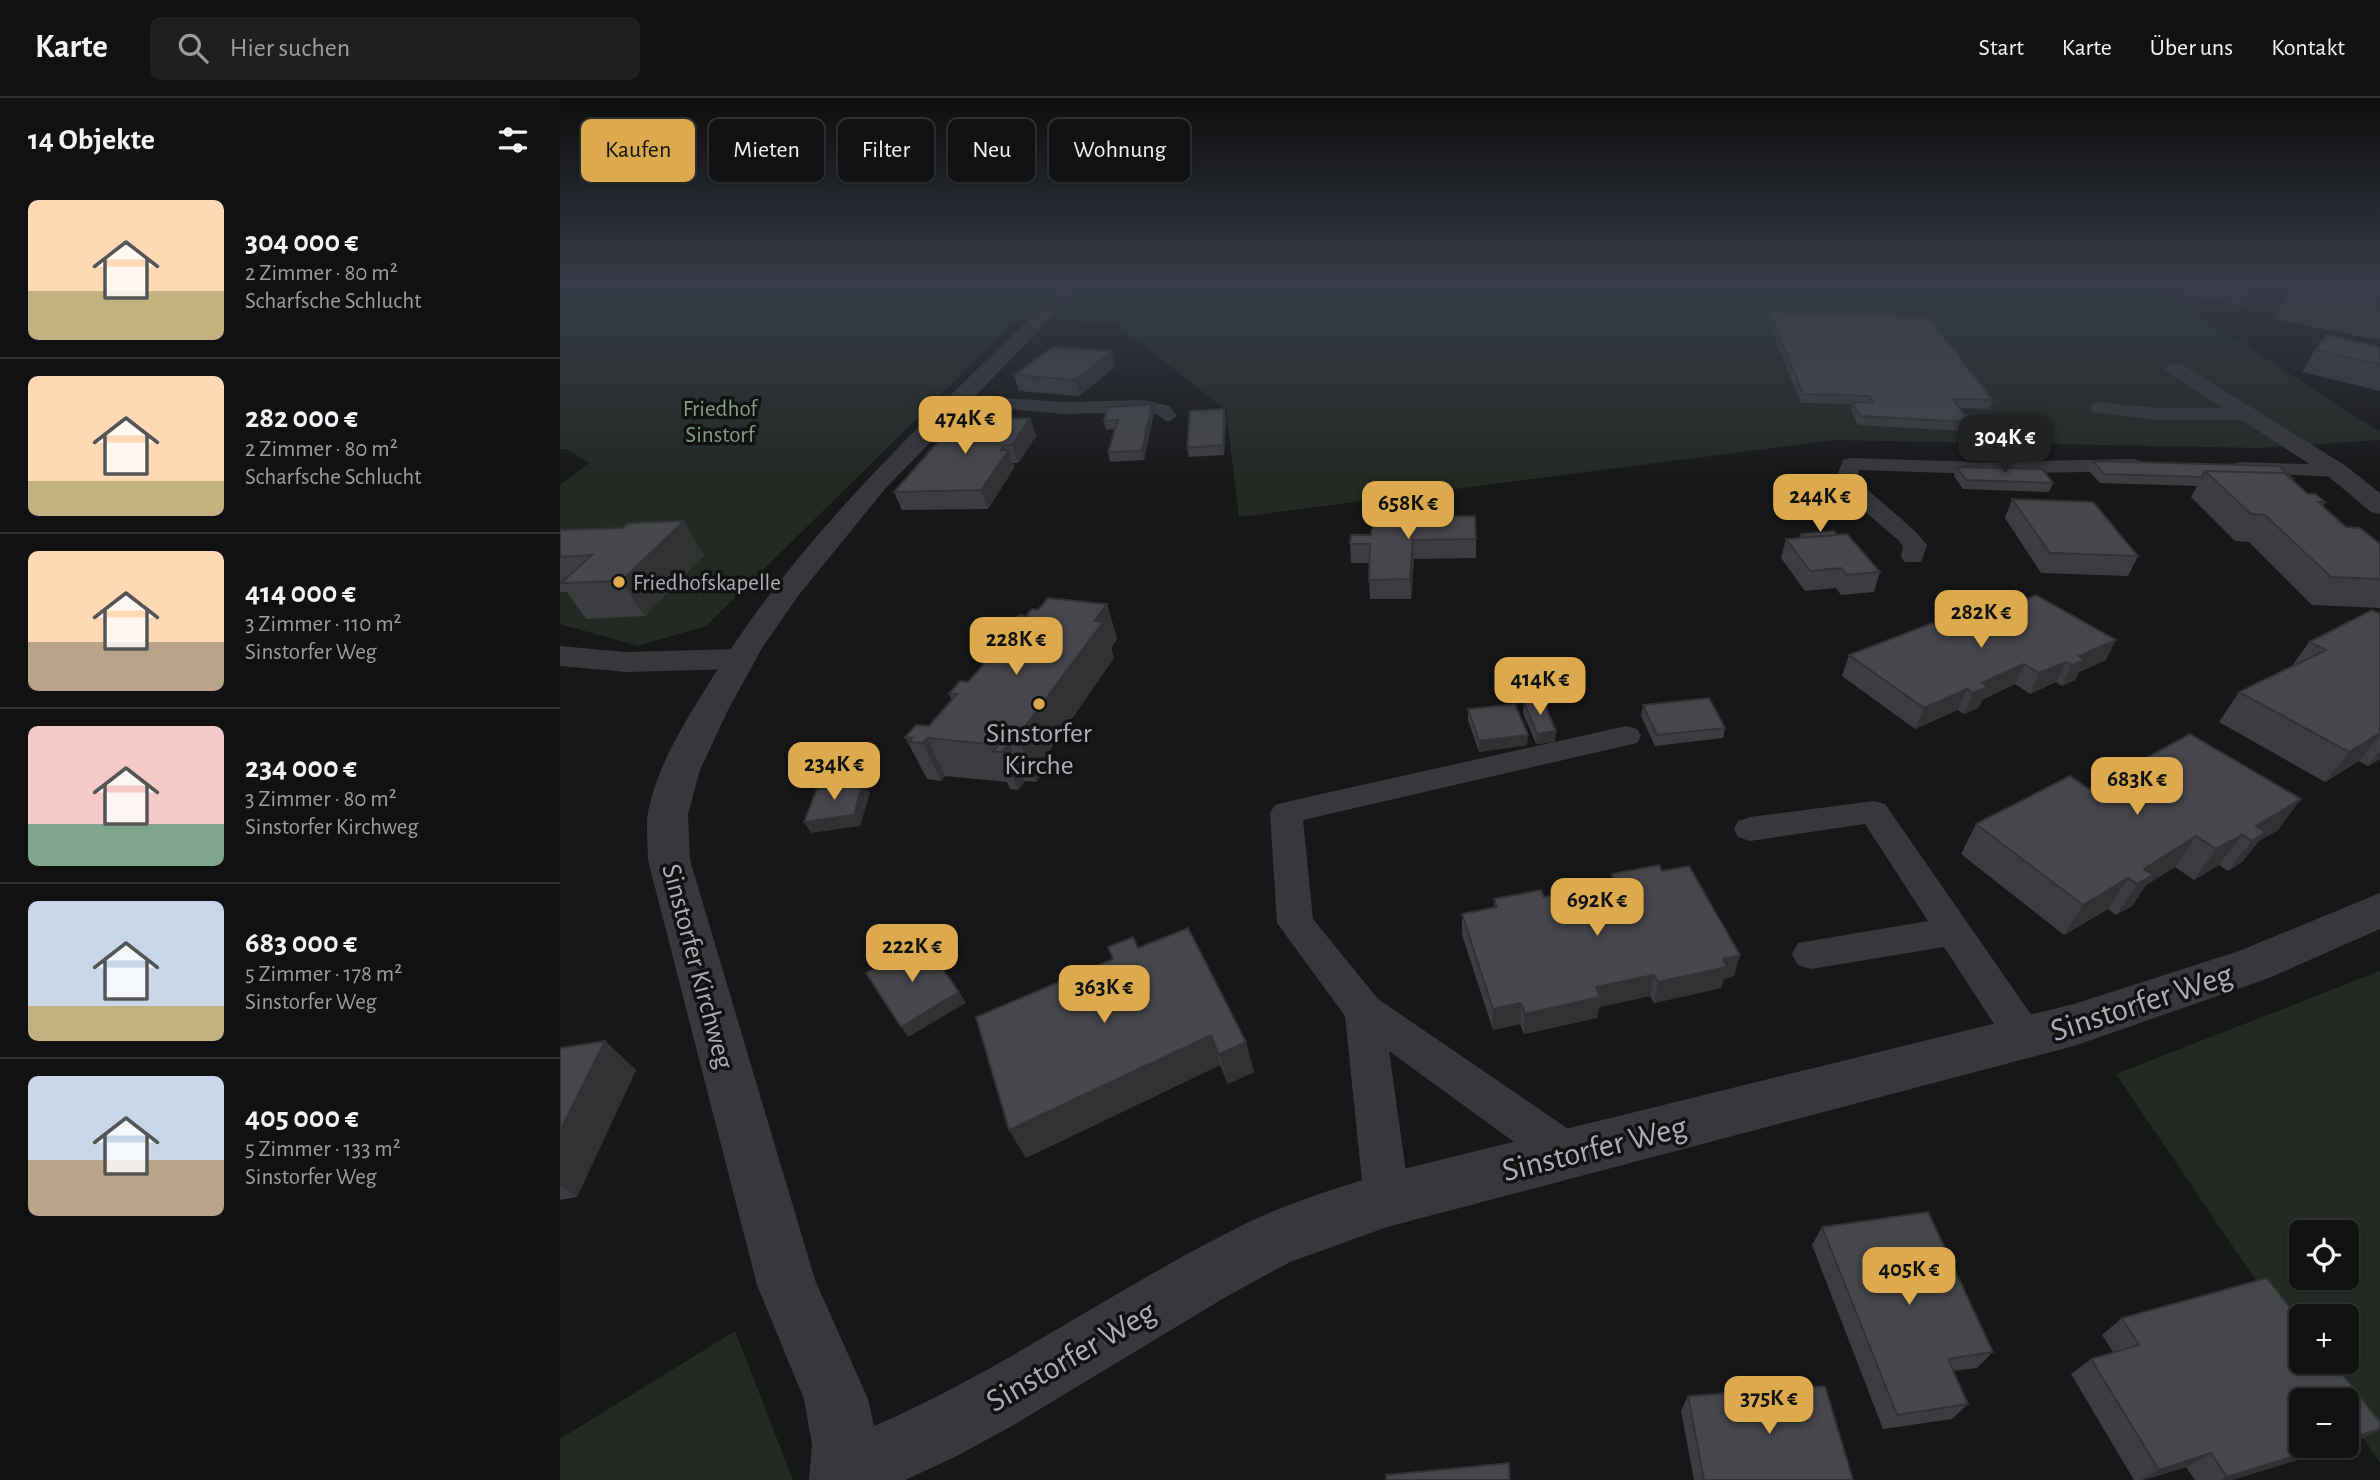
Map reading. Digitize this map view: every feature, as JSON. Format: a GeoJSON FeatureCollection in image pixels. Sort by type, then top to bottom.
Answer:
{"type":"FeatureCollection","features":[{"type":"Feature","properties":{"kind":"street","name":"Sinstorfer Kirchweg"},"geometry":{"type":"LineString","coordinates":[[843,1476],[845,1445],[836,1399],[787,1285],[669,860],[668,810],[687,754],[737,659],[765,616],[815,552],[864,496],[1009,349]]}},
{"type":"Feature","properties":{"kind":"street"},"geometry":{"type":"LineString","coordinates":[[2176,369],[2337,471],[2380,506]]}},
{"type":"Feature","properties":{"kind":"street"},"geometry":{"type":"LineString","coordinates":[[560,656],[600,663],[737,659]]}},
{"type":"Feature","properties":{"kind":"street","name":"Sinstorfer Weg"},"geometry":{"type":"LineString","coordinates":[[843,1476],[930,1435],[989,1403],[1203,1277],[1270,1242],[1321,1221],[1387,1200],[2074,1025],[2253,965],[2380,911]]}},
{"type":"Feature","properties":{"kind":"lane"},"geometry":{"type":"LineString","coordinates":[[958,400],[1064,408],[1144,406],[1161,410],[1168,416]]}},
{"type":"Feature","properties":{"kind":"lane"},"geometry":{"type":"LineString","coordinates":[[2099,408],[2157,414],[2247,414]]}},
{"type":"Feature","properties":{"kind":"lane"},"geometry":{"type":"LineString","coordinates":[[1913,557],[1915,545],[1906,534],[1853,490],[1846,479],[1850,464],[1979,468],[2092,464],[2147,466]]}},
{"type":"Feature","properties":{"kind":"lane"},"geometry":{"type":"LineString","coordinates":[[2215,467],[2337,471]]}},
{"type":"Feature","properties":{"kind":"lane"},"geometry":{"type":"LineString","coordinates":[[1567,1154],[1364,1011],[1295,923],[1286,813],[1626,736]]}},
{"type":"Feature","properties":{"kind":"lane"},"geometry":{"type":"LineString","coordinates":[[1750,829],[1874,812],[2025,1038]]}},
{"type":"Feature","properties":{"kind":"lane"},"geometry":{"type":"LineString","coordinates":[[1811,954],[1954,931]]}},
{"type":"Feature","properties":{"kind":"lane"},"geometry":{"type":"LineString","coordinates":[[1364,1011],[1387,1200]]}},
{"type":"Feature","properties":{"kind":"green space","name":"Friedhof Sinstorf"},"geometry":{"type":"Polygon","coordinates":[[[560,349],[987,349],[706,626],[638,646],[560,624],[560,485],[589,463],[567,449],[560,449],[560,349]]]}},
{"type":"Feature","properties":{"kind":"green space"},"geometry":{"type":"Polygon","coordinates":[[[1148,349],[2251,349],[2380,432],[2380,440],[2260,448],[1834,440],[1239,517],[1226,410],[1148,349]]]}},
{"type":"Feature","properties":{"kind":"green space"},"geometry":{"type":"Polygon","coordinates":[[[2380,971],[2380,1463],[2359,1432],[2359,1388],[2336,1388],[2322,1374],[2359,1374],[2359,1304],[2289,1304],[2289,1329],[2116,1074],[2380,971]]]}},
{"type":"Feature","properties":{"kind":"green space"},"geometry":{"type":"Polygon","coordinates":[[[735,1331],[793,1480],[560,1480],[560,1439],[735,1331]]]}},
{"type":"Feature","properties":{"kind":"building"},"geometry":{"type":"Polygon","coordinates":[[[1050,349],[1112,351],[1075,380],[1014,375],[1050,349]]]}},
{"type":"Feature","properties":{"kind":"building"},"geometry":{"type":"Polygon","coordinates":[[[1785,349],[1954,349],[1993,400],[1953,399],[1964,414],[1976,415],[1982,423],[1860,416],[1853,402],[1873,403],[1870,396],[1803,394],[1785,349]]]}},
{"type":"Feature","properties":{"kind":"building"},"geometry":{"type":"Polygon","coordinates":[[[2380,349],[2380,364],[2315,350],[2380,349]]]}},
{"type":"Feature","properties":{"kind":"building"},"geometry":{"type":"Polygon","coordinates":[[[1152,404],[1142,451],[1108,452],[1118,420],[1104,421],[1108,407],[1152,404]]]}},
{"type":"Feature","properties":{"kind":"building"},"geometry":{"type":"Polygon","coordinates":[[[1224,409],[1223,445],[1187,448],[1190,411],[1224,409]]]}},
{"type":"Feature","properties":{"kind":"building"},"geometry":{"type":"Polygon","coordinates":[[[1030,418],[1012,445],[1004,446],[1001,450],[1009,450],[981,490],[894,492],[957,420],[1030,418]]]}},
{"type":"Feature","properties":{"kind":"building"},"geometry":{"type":"Polygon","coordinates":[[[2093,461],[2279,466],[2294,480],[2284,473],[2205,471],[2202,477],[2104,474],[2093,461]]]}},
{"type":"Feature","properties":{"kind":"building"},"geometry":{"type":"Polygon","coordinates":[[[1957,467],[2042,469],[2053,483],[1966,480],[1957,467]]]}},
{"type":"Feature","properties":{"kind":"building"},"geometry":{"type":"Polygon","coordinates":[[[2205,471],[2284,473],[2308,494],[2315,494],[2325,502],[2318,502],[2346,527],[2360,528],[2380,544],[2380,579],[2331,577],[2265,515],[2251,514],[2205,471]]]}},
{"type":"Feature","properties":{"kind":"building"},"geometry":{"type":"Polygon","coordinates":[[[2012,499],[2093,502],[2138,556],[2050,553],[2012,499]]]}},
{"type":"Feature","properties":{"kind":"building"},"geometry":{"type":"Polygon","coordinates":[[[1475,516],[1476,539],[1413,540],[1410,579],[1369,580],[1370,544],[1350,544],[1351,535],[1371,535],[1373,517],[1475,516]]]}},
{"type":"Feature","properties":{"kind":"building"},"geometry":{"type":"Polygon","coordinates":[[[684,521],[621,581],[561,583],[592,555],[560,557],[560,530],[622,528],[628,523],[684,521]]]}},
{"type":"Feature","properties":{"kind":"building"},"geometry":{"type":"Polygon","coordinates":[[[1834,531],[1837,535],[1803,537],[1801,534],[1834,531]]]}},
{"type":"Feature","properties":{"kind":"building"},"geometry":{"type":"Polygon","coordinates":[[[1847,534],[1880,572],[1847,575],[1841,568],[1810,571],[1786,539],[1847,534]]]}},
{"type":"Feature","properties":{"kind":"building"},"geometry":{"type":"Polygon","coordinates":[[[2036,595],[2116,640],[2079,656],[2085,660],[2072,665],[2066,662],[2039,673],[2024,664],[1982,683],[1988,687],[1973,693],[1967,689],[1924,708],[1849,655],[1932,623],[1945,632],[2036,595]]]}},
{"type":"Feature","properties":{"kind":"building"},"geometry":{"type":"Polygon","coordinates":[[[1048,598],[1107,604],[1094,621],[1103,622],[1021,732],[1029,733],[1021,745],[1009,743],[1002,752],[993,752],[998,745],[927,738],[923,743],[908,742],[912,738],[905,737],[916,725],[929,726],[957,694],[949,694],[960,681],[968,682],[993,654],[986,653],[990,649],[997,649],[1007,639],[1000,638],[1005,633],[1012,633],[1020,624],[1012,623],[1019,615],[1026,616],[1032,609],[1038,610],[1048,598]]]}},
{"type":"Feature","properties":{"kind":"building"},"geometry":{"type":"Polygon","coordinates":[[[2372,610],[2380,614],[2380,733],[2349,752],[2239,692],[2326,650],[2309,642],[2372,610]]]}},
{"type":"Feature","properties":{"kind":"building"},"geometry":{"type":"Polygon","coordinates":[[[1709,698],[1725,728],[1657,735],[1643,705],[1709,698]]]}},
{"type":"Feature","properties":{"kind":"building"},"geometry":{"type":"Polygon","coordinates":[[[1543,700],[1556,731],[1537,734],[1524,702],[1543,700]]]}},
{"type":"Feature","properties":{"kind":"building"},"geometry":{"type":"Polygon","coordinates":[[[1515,704],[1528,735],[1479,741],[1468,709],[1515,704]]]}},
{"type":"Feature","properties":{"kind":"building"},"geometry":{"type":"Polygon","coordinates":[[[2190,734],[2301,799],[2256,826],[2266,832],[2252,841],[2242,835],[2216,849],[2196,836],[2144,869],[2153,875],[2137,884],[2128,878],[2083,905],[1976,824],[2070,776],[2089,789],[2190,734]]]}},
{"type":"Feature","properties":{"kind":"building"},"geometry":{"type":"Polygon","coordinates":[[[863,782],[854,815],[804,822],[817,789],[863,782]]]}},
{"type":"Feature","properties":{"kind":"building"},"geometry":{"type":"Polygon","coordinates":[[[1659,865],[1662,871],[1689,866],[1740,955],[1723,959],[1727,967],[1658,982],[1654,975],[1596,987],[1600,997],[1525,1014],[1521,1003],[1493,1009],[1462,914],[1497,907],[1494,899],[1541,890],[1544,897],[1616,883],[1612,874],[1659,865]]]}},
{"type":"Feature","properties":{"kind":"building"},"geometry":{"type":"Polygon","coordinates":[[[1188,928],[1246,1042],[1219,1055],[1211,1035],[1009,1130],[976,1017],[1113,959],[1108,947],[1133,937],[1138,948],[1188,928]]]}},
{"type":"Feature","properties":{"kind":"building"},"geometry":{"type":"Polygon","coordinates":[[[923,941],[959,992],[901,1027],[866,973],[923,941]]]}},
{"type":"Feature","properties":{"kind":"building"},"geometry":{"type":"Polygon","coordinates":[[[605,1041],[560,1131],[560,1048],[605,1041]]]}},
{"type":"Feature","properties":{"kind":"building"},"geometry":{"type":"Polygon","coordinates":[[[1928,1212],[1993,1352],[1948,1359],[1968,1404],[1897,1415],[1822,1227],[1928,1212]]]}},
{"type":"Feature","properties":{"kind":"building"},"geometry":{"type":"Polygon","coordinates":[[[2267,1278],[2289,1306],[2289,1374],[2342,1374],[2353,1388],[2289,1388],[2289,1458],[2227,1477],[2211,1453],[2159,1470],[2091,1359],[2139,1345],[2122,1318],[2267,1278]]]}},
{"type":"Feature","properties":{"kind":"building"},"geometry":{"type":"Polygon","coordinates":[[[1825,1386],[1853,1480],[1704,1480],[1688,1396],[1825,1386]]]}},
{"type":"Feature","properties":{"kind":"building"},"geometry":{"type":"Polygon","coordinates":[[[2359,1395],[2380,1422],[2380,1429],[2359,1436],[2359,1395]]]}},
{"type":"Feature","properties":{"kind":"building"},"geometry":{"type":"Polygon","coordinates":[[[1509,1463],[1510,1480],[1386,1480],[1386,1475],[1509,1463]]]}},
{"type":"Feature","properties":{"kind":"place","name":"Friedhofskapelle"},"geometry":{"type":"Point","coordinates":[619,582]}},
{"type":"Feature","properties":{"kind":"place","name":"Sinstorfer Kirche"},"geometry":{"type":"Point","coordinates":[1039,704]}}]}
